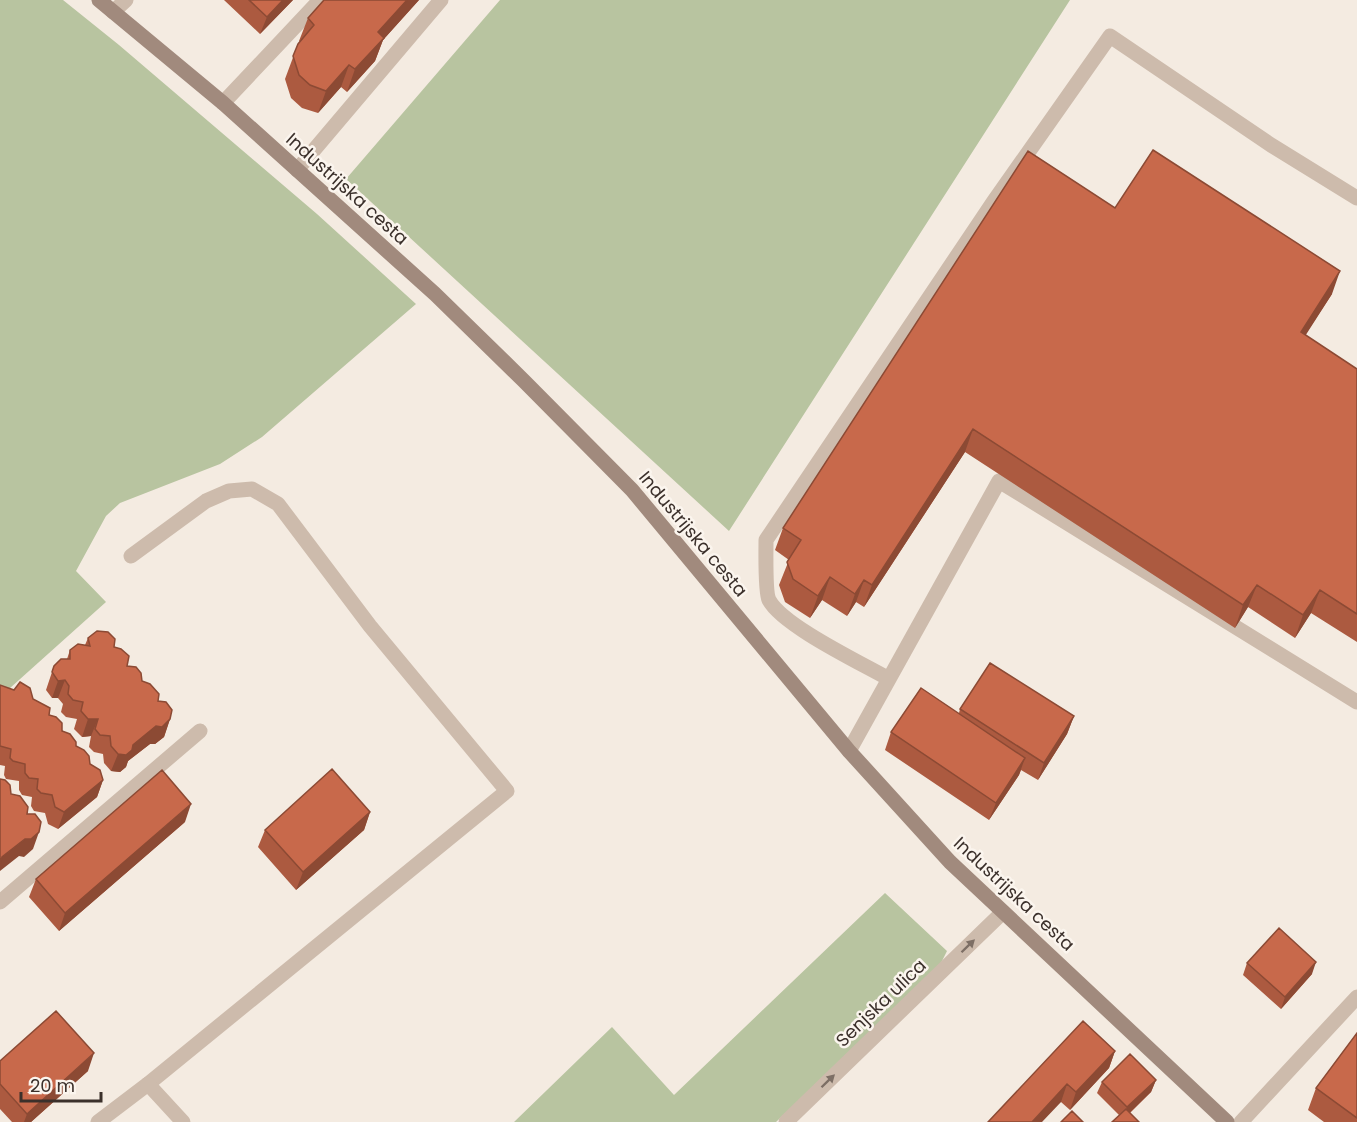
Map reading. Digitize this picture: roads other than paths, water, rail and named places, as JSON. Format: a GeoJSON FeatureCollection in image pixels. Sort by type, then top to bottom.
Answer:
{"type":"FeatureCollection","features":[{"type":"Feature","properties":{"kind":"street","name":"Industrijska cesta"},"geometry":{"type":"LineString","coordinates":[[99,0],[223,103],[435,294],[524,381],[632,490],[849,751],[950,862],[1227,1122]]}},
{"type":"Feature","properties":{"kind":"street"},"geometry":{"type":"LineString","coordinates":[[113,12],[126,0]]}},
{"type":"Feature","properties":{"kind":"street"},"geometry":{"type":"LineString","coordinates":[[223,103],[320,0]]}},
{"type":"Feature","properties":{"kind":"street"},"geometry":{"type":"LineString","coordinates":[[297,170],[441,0]]}},
{"type":"Feature","properties":{"kind":"street"},"geometry":{"type":"LineString","coordinates":[[889,679],[798,628],[779,614],[768,598],[766,540],[994,201],[1110,36],[1271,145],[1357,198]]}},
{"type":"Feature","properties":{"kind":"street"},"geometry":{"type":"LineString","coordinates":[[849,751],[999,481],[1357,702]]}},
{"type":"Feature","properties":{"kind":"street"},"geometry":{"type":"LineString","coordinates":[[98,1122],[148,1084],[507,791],[370,626],[278,504],[252,489],[229,491],[206,501],[131,556]]}},
{"type":"Feature","properties":{"kind":"street"},"geometry":{"type":"LineString","coordinates":[[0,902],[200,731]]}},
{"type":"Feature","properties":{"kind":"street","name":"Senjska ulica"},"geometry":{"type":"LineString","coordinates":[[786,1122],[1003,912]]}},
{"type":"Feature","properties":{"kind":"street"},"geometry":{"type":"LineString","coordinates":[[1241,1122],[1357,997]]}},
{"type":"Feature","properties":{"kind":"street"},"geometry":{"type":"LineString","coordinates":[[148,1084],[183,1122]]}}]}
